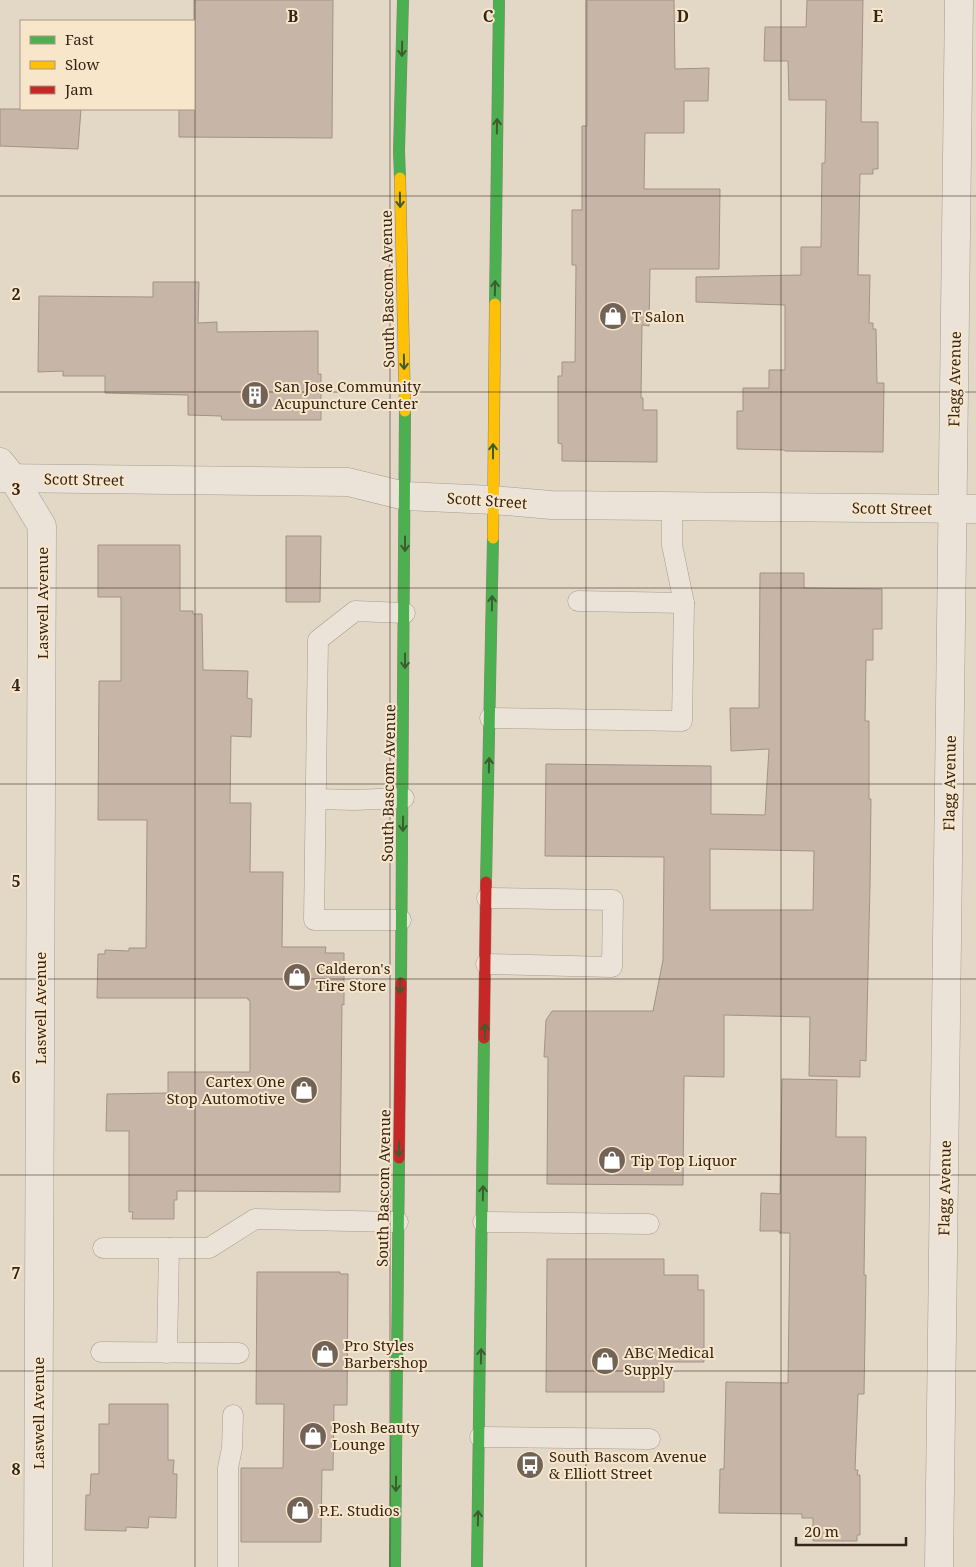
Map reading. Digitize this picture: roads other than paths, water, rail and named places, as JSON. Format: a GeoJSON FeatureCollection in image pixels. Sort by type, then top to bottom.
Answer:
{"type":"FeatureCollection","features":[{"type":"Feature","properties":{"kind":"main road","name":"South Bascom Avenue"},"geometry":{"type":"LineString","coordinates":[[395,1567],[405,613],[405,424],[399,151],[403,0]]}},
{"type":"Feature","properties":{"kind":"main road"},"geometry":{"type":"LineString","coordinates":[[477,1567],[499,0]]}},
{"type":"Feature","properties":{"kind":"street","name":"Flagg Avenue"},"geometry":{"type":"LineString","coordinates":[[939,1567],[964,509],[959,0]]}},
{"type":"Feature","properties":{"kind":"street","name":"Scott Street"},"geometry":{"type":"LineString","coordinates":[[4,473],[348,482],[405,496],[551,505],[964,509]]}},
{"type":"Feature","properties":{"kind":"street","name":"Laswell Avenue"},"geometry":{"type":"LineString","coordinates":[[4,473],[42,526],[38,1567]]}},
{"type":"Feature","properties":{"kind":"lane"},"geometry":{"type":"LineString","coordinates":[[490,718],[682,721],[684,603],[672,545],[672,506]]}},
{"type":"Feature","properties":{"kind":"lane"},"geometry":{"type":"LineString","coordinates":[[578,601],[684,603]]}},
{"type":"Feature","properties":{"kind":"lane"},"geometry":{"type":"LineString","coordinates":[[401,920],[314,920],[318,640],[355,611],[405,613]]}},
{"type":"Feature","properties":{"kind":"lane"},"geometry":{"type":"LineString","coordinates":[[316,799],[404,798]]}},
{"type":"Feature","properties":{"kind":"lane"},"geometry":{"type":"LineString","coordinates":[[486,898],[613,900],[612,967],[486,964]]}},
{"type":"Feature","properties":{"kind":"lane"},"geometry":{"type":"LineString","coordinates":[[103,1248],[209,1248],[255,1219],[398,1222]]}},
{"type":"Feature","properties":{"kind":"lane"},"geometry":{"type":"LineString","coordinates":[[483,1222],[649,1224]]}},
{"type":"Feature","properties":{"kind":"lane"},"geometry":{"type":"LineString","coordinates":[[167,1353],[169,1248]]}},
{"type":"Feature","properties":{"kind":"lane"},"geometry":{"type":"LineString","coordinates":[[101,1352],[239,1353]]}},
{"type":"Feature","properties":{"kind":"lane"},"geometry":{"type":"LineString","coordinates":[[228,1567],[228,1468],[232,1448],[233,1415]]}},
{"type":"Feature","properties":{"kind":"lane"},"geometry":{"type":"LineString","coordinates":[[480,1437],[650,1440]]}},
{"type":"Feature","properties":{"kind":"place","name":"T Salon"},"geometry":{"type":"Point","coordinates":[613,316]}},
{"type":"Feature","properties":{"kind":"place","name":"San Jose Community Acupuncture Center"},"geometry":{"type":"Point","coordinates":[255,395]}},
{"type":"Feature","properties":{"kind":"place","name":"Calderon's Tire Store"},"geometry":{"type":"Point","coordinates":[297,977]}},
{"type":"Feature","properties":{"kind":"place","name":"Cartex One Stop Automotive"},"geometry":{"type":"Point","coordinates":[304,1090]}},
{"type":"Feature","properties":{"kind":"place","name":"Tip Top Liquor"},"geometry":{"type":"Point","coordinates":[612,1160]}},
{"type":"Feature","properties":{"kind":"place","name":"Pro Styles Barbershop"},"geometry":{"type":"Point","coordinates":[325,1354]}},
{"type":"Feature","properties":{"kind":"place","name":"ABC Medical Supply"},"geometry":{"type":"Point","coordinates":[605,1361]}},
{"type":"Feature","properties":{"kind":"place","name":"Posh Beauty Lounge"},"geometry":{"type":"Point","coordinates":[313,1436]}},
{"type":"Feature","properties":{"kind":"place","name":"South Bascom Avenue & Elliott Street"},"geometry":{"type":"Point","coordinates":[530,1465]}},
{"type":"Feature","properties":{"kind":"place","name":"P.E. Studios"},"geometry":{"type":"Point","coordinates":[300,1510]}}]}
